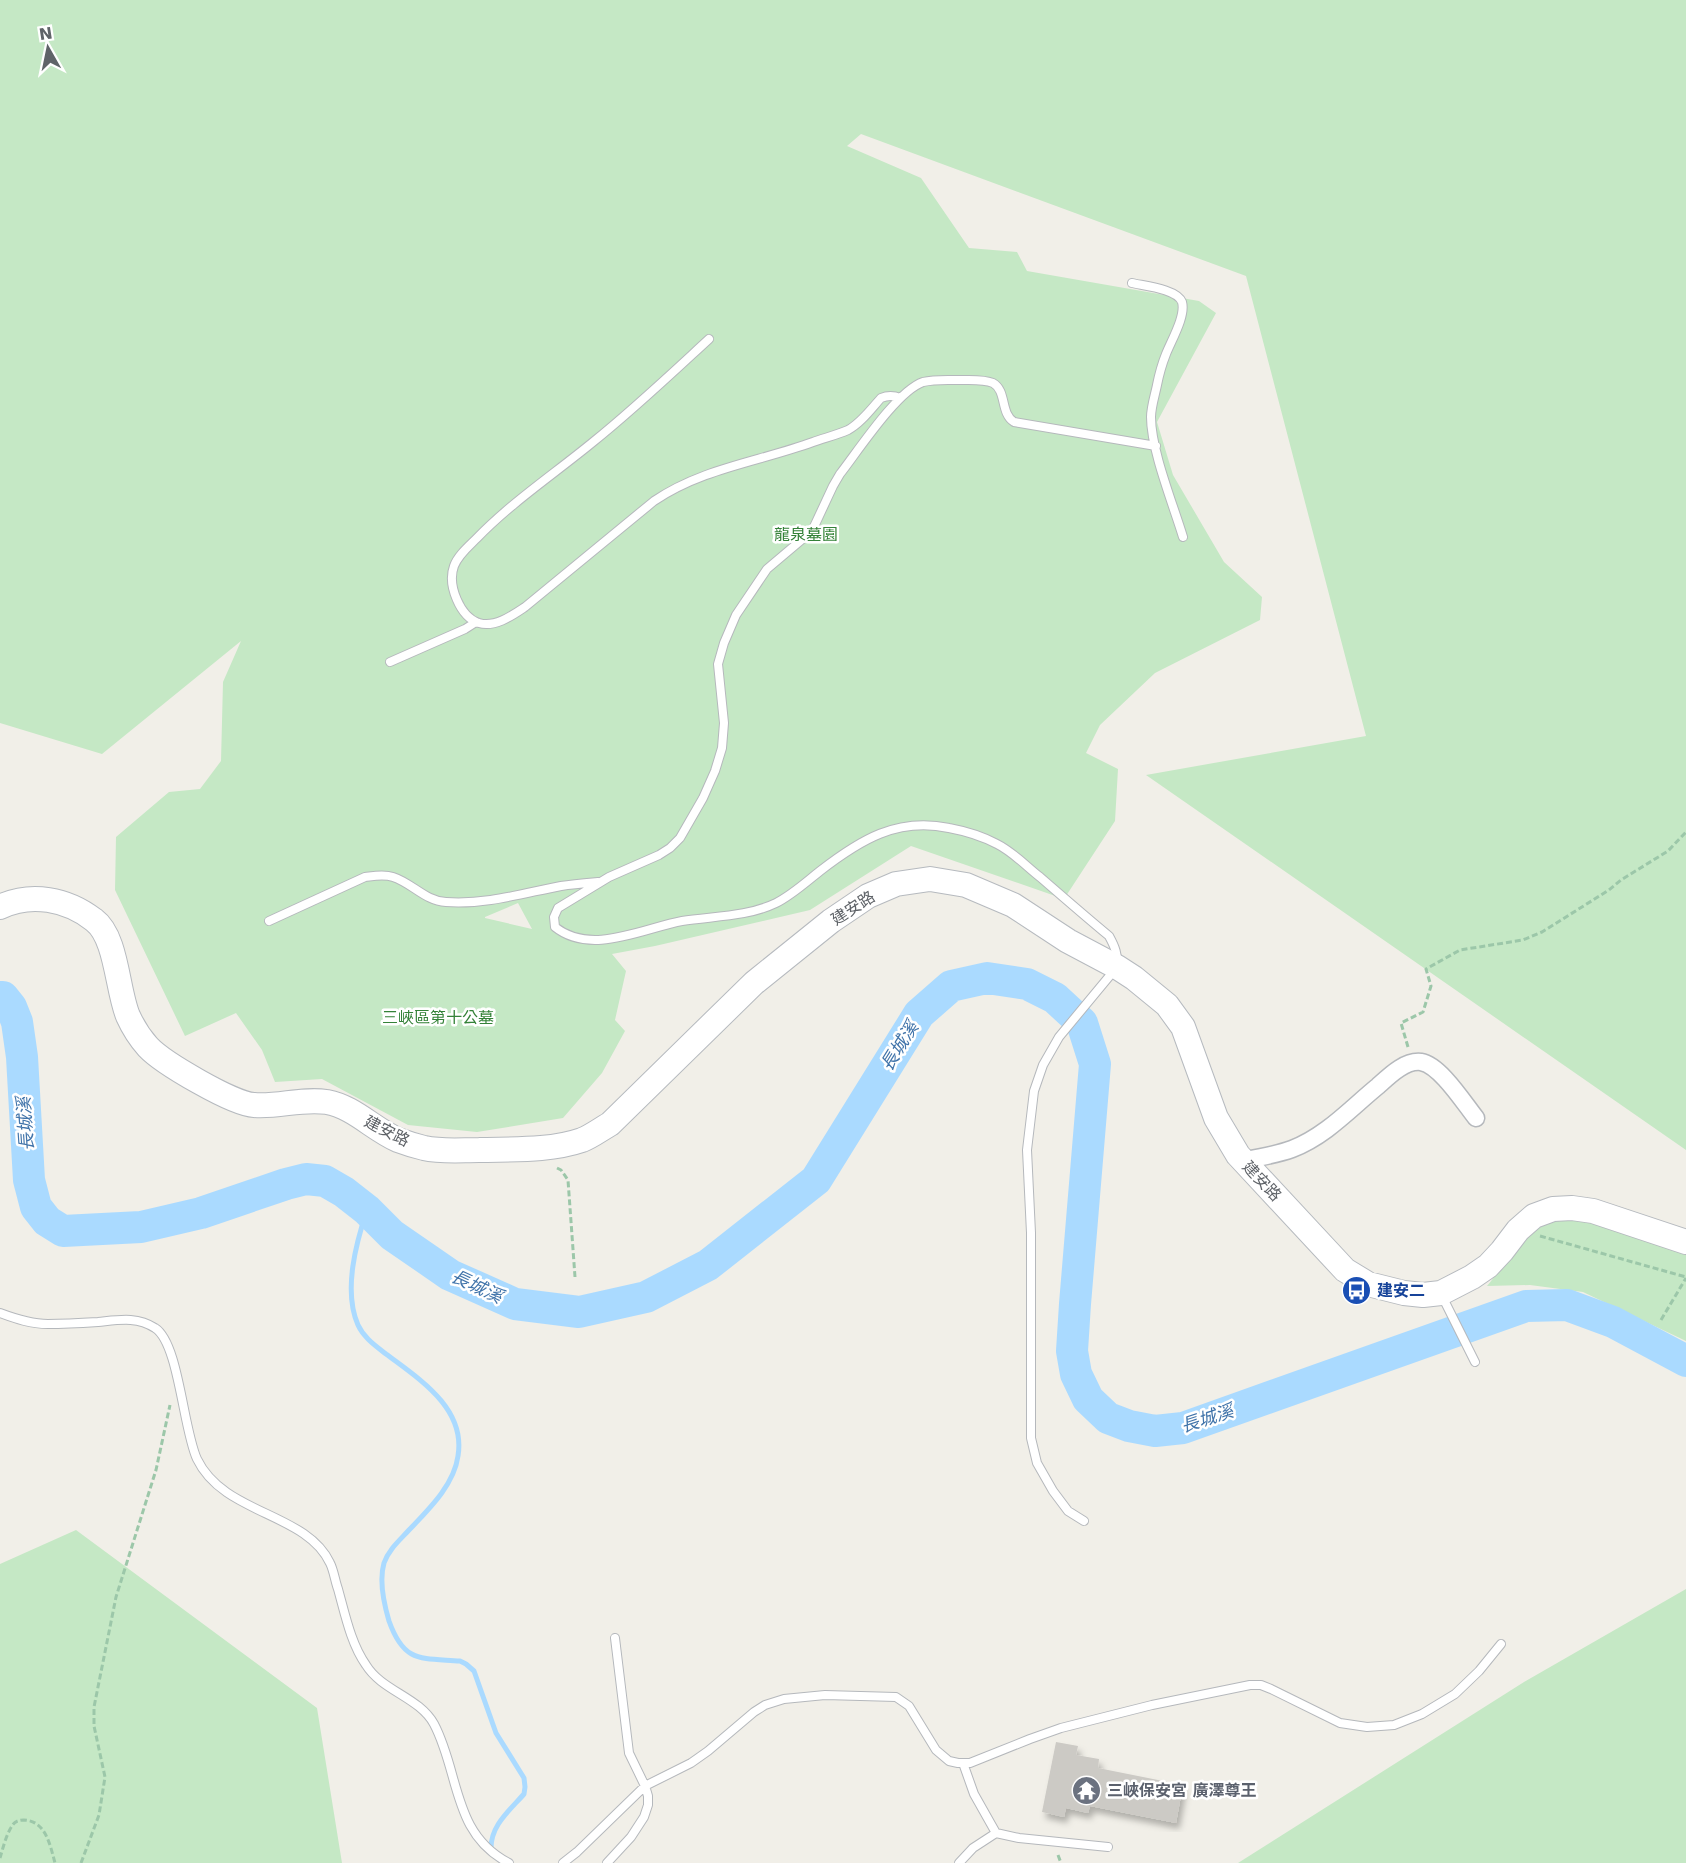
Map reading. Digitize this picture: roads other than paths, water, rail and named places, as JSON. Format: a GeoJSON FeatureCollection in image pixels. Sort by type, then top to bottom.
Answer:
{"type":"FeatureCollection","features":[{"type":"Feature","properties":{"kind":"street","name":"建安路"},"geometry":{"type":"LineString","coordinates":[[0,907],[13,901],[39,899],[58,901],[80,910],[97,922],[106,935],[127,1015],[138,1035],[150,1048],[181,1071],[239,1102],[254,1105],[305,1100],[327,1102],[344,1107],[397,1139],[423,1148],[517,1149],[561,1145],[584,1139],[610,1124],[754,983],[831,921],[868,896],[896,884],[930,879],[966,885],[1013,905],[1068,941],[1117,967],[1167,1005],[1183,1027],[1216,1118],[1238,1155],[1345,1270],[1368,1284],[1387,1290],[1423,1295],[1441,1293],[1488,1266],[1518,1230],[1534,1216],[1553,1209],[1572,1208],[1593,1211],[1686,1242]]}},
{"type":"Feature","properties":{"kind":"street"},"geometry":{"type":"LineString","coordinates":[[1243,1161],[1278,1153],[1307,1142],[1329,1128],[1390,1075],[1412,1063],[1421,1062],[1431,1066],[1444,1078],[1476,1118]]}},
{"type":"Feature","properties":{"kind":"lane"},"geometry":{"type":"LineString","coordinates":[[1132,283],[1167,291],[1178,296],[1182,304],[1182,314],[1165,357],[1151,416],[1156,446],[1183,537]]}},
{"type":"Feature","properties":{"kind":"lane"},"geometry":{"type":"LineString","coordinates":[[709,339],[620,420],[517,502],[463,552],[454,565],[451,580],[453,592],[460,605],[476,622],[489,624],[504,620],[525,607],[670,490],[737,464],[795,449],[848,430],[881,398],[887,395],[900,398]]}},
{"type":"Feature","properties":{"kind":"lane"},"geometry":{"type":"LineString","coordinates":[[1084,1521],[1068,1511],[1053,1491],[1037,1462],[1031,1438],[1031,1233],[1027,1150],[1034,1091],[1043,1065],[1059,1037],[1117,967],[1116,948],[1109,936],[1018,858],[998,844],[948,827],[893,828],[863,840],[776,903],[737,914],[682,921],[632,935],[607,939],[581,939],[564,934],[555,927],[554,916],[558,908],[601,881],[658,855],[680,838],[711,780],[722,748],[724,723],[718,664],[736,615],[766,569],[812,531],[840,474],[909,389],[934,380],[985,381],[994,384],[999,389],[1006,413],[1014,422],[1156,446]]}},
{"type":"Feature","properties":{"kind":"lane"},"geometry":{"type":"LineString","coordinates":[[390,662],[476,622]]}},
{"type":"Feature","properties":{"kind":"lane"},"geometry":{"type":"LineString","coordinates":[[269,921],[358,880],[381,875],[393,877],[429,898],[442,902],[459,903],[601,881]]}},
{"type":"Feature","properties":{"kind":"lane"},"geometry":{"type":"LineString","coordinates":[[1441,1293],[1474,1362]]}},
{"type":"Feature","properties":{"kind":"lane"},"geometry":{"type":"LineString","coordinates":[[0,1313],[24,1322],[46,1324],[126,1319],[144,1322],[158,1329],[168,1343],[177,1374],[186,1427],[197,1459],[207,1475],[225,1491],[313,1540],[330,1563],[357,1649],[366,1665],[375,1677],[419,1707],[433,1722],[442,1743],[461,1806],[472,1830],[479,1840],[509,1863]]}},
{"type":"Feature","properties":{"kind":"lane"},"geometry":{"type":"LineString","coordinates":[[607,1863],[631,1837],[644,1817],[648,1805],[645,1786],[629,1753],[615,1638]]}},
{"type":"Feature","properties":{"kind":"lane"},"geometry":{"type":"LineString","coordinates":[[562,1863],[577,1852],[645,1786],[700,1757],[753,1712],[765,1705],[784,1699],[825,1695],[896,1696],[909,1706],[936,1750],[949,1761],[970,1763],[1061,1728],[1152,1705],[1250,1685],[1261,1685],[1271,1689],[1340,1723],[1367,1727],[1394,1725],[1422,1714],[1455,1694],[1479,1671],[1501,1644]]}},
{"type":"Feature","properties":{"kind":"lane"},"geometry":{"type":"LineString","coordinates":[[963,1763],[974,1794],[996,1833]]}},
{"type":"Feature","properties":{"kind":"lane"},"geometry":{"type":"LineString","coordinates":[[959,1863],[974,1848],[996,1833],[1019,1838],[1108,1847]]}},
{"type":"Feature","properties":{"kind":"waterway","name":"長城溪"},"geometry":{"type":"LineString","coordinates":[[0,997],[3,997],[11,1007],[17,1022],[22,1057],[29,1180],[36,1207],[47,1221],[63,1231],[141,1227],[201,1213],[286,1184],[306,1179],[325,1181],[367,1210],[392,1235],[450,1275],[515,1304],[579,1312],[646,1297],[708,1265],[816,1180],[919,1014],[951,986],[987,978],[1027,984],[1055,998],[1082,1023],[1095,1064],[1072,1351],[1076,1374],[1088,1399],[1108,1418],[1129,1426],[1155,1431],[1183,1428],[1526,1306],[1567,1305],[1613,1322],[1686,1361]]}},
{"type":"Feature","properties":{"kind":"waterway"},"geometry":{"type":"LineString","coordinates":[[367,1210],[355,1252],[351,1282],[354,1312],[358,1325],[370,1341],[437,1396],[455,1423],[459,1439],[456,1467],[446,1487],[386,1558],[382,1577],[384,1600],[395,1635],[408,1651],[424,1658],[460,1661],[474,1671],[496,1733],[524,1778],[524,1794],[497,1826],[491,1850]]}},
{"type":"Feature","properties":{"kind":"place","name":"建安二"},"geometry":{"type":"Point","coordinates":[1356,1290]}},
{"type":"Feature","properties":{"kind":"place","name":"三峽保安宮 廣澤尊王"},"geometry":{"type":"Point","coordinates":[1086,1790]}},
{"type":"Feature","properties":{"kind":"park label","name":"龍泉墓園"},"geometry":{"type":"Point","coordinates":[806,534]}},
{"type":"Feature","properties":{"kind":"park label","name":"三峽區第十公墓"},"geometry":{"type":"Point","coordinates":[438,1017]}}]}
